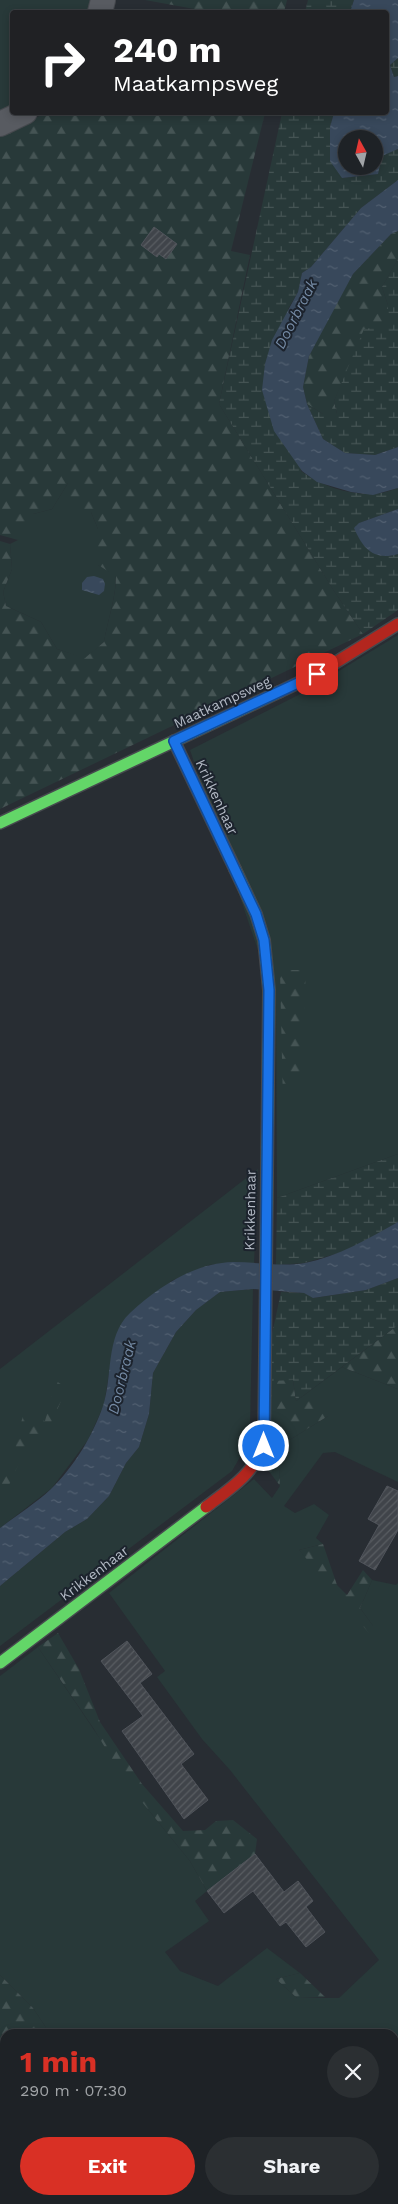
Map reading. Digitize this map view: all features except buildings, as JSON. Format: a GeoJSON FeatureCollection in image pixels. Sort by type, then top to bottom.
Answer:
{"type":"FeatureCollection","features":[{"type":"Feature","properties":{"kind":"street"},"geometry":{"type":"LineString","coordinates":[[0,124],[19,115]]}},
{"type":"Feature","properties":{"kind":"street","name":"Maatkampsweg"},"geometry":{"type":"LineString","coordinates":[[0,823],[317,674],[398,624]]}},
{"type":"Feature","properties":{"kind":"street","name":"Krikkenhaar"},"geometry":{"type":"LineString","coordinates":[[0,1663],[245,1477],[257,1462],[264,1446],[264,1309],[269,990],[264,940],[256,914],[174,741]]}},
{"type":"Feature","properties":{"kind":"green space"},"geometry":{"type":"Polygon","coordinates":[[[0,0],[95,0],[92,10],[10,10],[10,112],[0,117],[0,0]]]}},
{"type":"Feature","properties":{"kind":"green space"},"geometry":{"type":"Polygon","coordinates":[[[145,0],[287,0],[284,10],[200,10],[145,0]]]}},
{"type":"Feature","properties":{"kind":"green space"},"geometry":{"type":"Polygon","coordinates":[[[308,0],[354,0],[351,10],[306,10],[308,0]]]}},
{"type":"Feature","properties":{"kind":"green space"},"geometry":{"type":"Polygon","coordinates":[[[398,58],[398,76],[394,77],[390,65],[398,58]]]}},
{"type":"Feature","properties":{"kind":"green space"},"geometry":{"type":"Polygon","coordinates":[[[42,115],[265,115],[231,251],[250,255],[219,404],[334,591],[363,634],[0,809],[0,541],[10,544],[12,569],[3,592],[6,606],[41,622],[57,649],[85,658],[104,642],[116,576],[98,565],[98,529],[91,512],[65,514],[72,483],[68,483],[52,509],[33,514],[32,527],[18,540],[0,535],[0,134],[42,115]]]}},
{"type":"Feature","properties":{"kind":"green space"},"geometry":{"type":"Polygon","coordinates":[[[282,115],[333,115],[330,127],[338,161],[338,175],[341,175],[342,178],[383,175],[383,155],[398,149],[398,180],[361,208],[311,267],[302,273],[298,292],[288,309],[301,471],[325,485],[352,493],[374,494],[398,488],[398,509],[359,523],[388,556],[398,554],[398,610],[363,634],[334,591],[219,404],[282,115]]]}},
{"type":"Feature","properties":{"kind":"green space"},"geometry":{"type":"Polygon","coordinates":[[[398,231],[398,259],[382,287],[388,305],[388,326],[343,381],[334,401],[337,414],[323,414],[307,404],[303,387],[309,356],[353,274],[391,234],[398,231]]]}},
{"type":"Feature","properties":{"kind":"green space"},"geometry":{"type":"Polygon","coordinates":[[[398,259],[398,447],[375,455],[345,453],[323,439],[307,404],[323,414],[337,414],[334,401],[364,329],[388,326],[388,305],[382,287],[398,259]]]}},
{"type":"Feature","properties":{"kind":"green space"},"geometry":{"type":"Polygon","coordinates":[[[68,483],[72,483],[91,512],[98,529],[98,565],[116,575],[116,584],[104,642],[85,659],[57,649],[41,622],[6,606],[3,592],[12,569],[10,544],[18,540],[33,514],[52,509],[68,483]]]}},
{"type":"Feature","properties":{"kind":"green space"},"geometry":{"type":"Polygon","coordinates":[[[398,635],[398,1154],[277,1198],[276,1003],[190,750],[306,691],[398,635]]]}},
{"type":"Feature","properties":{"kind":"green space"},"geometry":{"type":"Polygon","coordinates":[[[280,970],[306,970],[301,1072],[283,1103],[280,970]]]}},
{"type":"Feature","properties":{"kind":"green space"},"geometry":{"type":"Polygon","coordinates":[[[398,1154],[398,1222],[349,1250],[304,1263],[276,1265],[277,1198],[398,1154]]]}},
{"type":"Feature","properties":{"kind":"green space"},"geometry":{"type":"Polygon","coordinates":[[[258,1169],[254,1264],[235,1262],[209,1265],[171,1281],[112,1354],[104,1405],[88,1440],[52,1488],[0,1528],[0,1369],[258,1169]]]}},
{"type":"Feature","properties":{"kind":"green space"},"geometry":{"type":"Polygon","coordinates":[[[398,1278],[398,1325],[296,1401],[293,1380],[272,1381],[272,1334],[281,1292],[304,1293],[314,1298],[366,1290],[398,1278]]]}},
{"type":"Feature","properties":{"kind":"green space"},"geometry":{"type":"Polygon","coordinates":[[[253,1289],[250,1429],[244,1450],[232,1471],[0,1646],[0,1586],[65,1532],[87,1519],[109,1496],[126,1463],[139,1447],[149,1414],[153,1373],[176,1332],[196,1310],[220,1292],[253,1289]]]}},
{"type":"Feature","properties":{"kind":"green space"},"geometry":{"type":"Polygon","coordinates":[[[398,1325],[398,1389],[342,1367],[398,1325]]]}},
{"type":"Feature","properties":{"kind":"green space"},"geometry":{"type":"Polygon","coordinates":[[[272,1334],[293,1380],[296,1401],[328,1397],[328,1416],[278,1447],[280,1486],[263,1463],[272,1334]]]}},
{"type":"Feature","properties":{"kind":"green space"},"geometry":{"type":"Polygon","coordinates":[[[342,1367],[398,1389],[398,1482],[335,1452],[323,1453],[284,1506],[295,1513],[314,1504],[329,1515],[316,1538],[323,1544],[299,1550],[373,1626],[360,1608],[372,1580],[396,1585],[398,1583],[398,2029],[47,2029],[33,2008],[0,1975],[0,1676],[38,1647],[147,1808],[190,1861],[207,1891],[195,1901],[209,1921],[165,1952],[180,1971],[218,1986],[267,1948],[300,1973],[276,1979],[297,1998],[339,1998],[379,1960],[230,1770],[202,1739],[157,1677],[165,1671],[109,1593],[254,1479],[272,1498],[280,1486],[278,1447],[328,1416],[296,1401],[342,1367]]]}},
{"type":"Feature","properties":{"kind":"green space"},"geometry":{"type":"Polygon","coordinates":[[[56,1381],[67,1388],[43,1441],[20,1461],[5,1494],[0,1495],[0,1468],[12,1461],[23,1415],[45,1421],[56,1381]]]}},
{"type":"Feature","properties":{"kind":"green space"},"geometry":{"type":"Polygon","coordinates":[[[323,1544],[337,1585],[347,1595],[363,1570],[372,1580],[360,1608],[373,1626],[373,1638],[299,1550],[323,1544]]]}},
{"type":"Feature","properties":{"kind":"green space"},"geometry":{"type":"Polygon","coordinates":[[[58,1633],[79,1669],[100,1722],[142,1784],[183,1831],[205,1830],[216,1821],[233,1820],[257,1839],[255,1854],[207,1891],[190,1861],[125,1781],[94,1729],[38,1647],[58,1633]]]}},
{"type":"Feature","properties":{"kind":"green space"},"geometry":{"type":"Polygon","coordinates":[[[300,1973],[325,1997],[297,1998],[276,1979],[300,1973]]]}},
{"type":"Feature","properties":{"kind":"green space"},"geometry":{"type":"Polygon","coordinates":[[[0,1975],[33,2008],[47,2029],[0,2029],[0,1975]]]}},
{"type":"Feature","properties":{"kind":"water"},"geometry":{"type":"Polygon","coordinates":[[[354,0],[398,0],[398,58],[390,65],[394,77],[398,76],[398,149],[383,156],[383,130],[338,130],[338,172],[330,161],[330,127],[333,115],[389,115],[389,10],[351,10],[354,0]]]}},
{"type":"Feature","properties":{"kind":"water"},"geometry":{"type":"Polygon","coordinates":[[[340,175],[369,175],[342,178],[340,175]]]}},
{"type":"Feature","properties":{"kind":"water","name":"Doorbraak"},"geometry":{"type":"Polygon","coordinates":[[[398,180],[398,231],[391,234],[353,274],[309,356],[303,387],[307,404],[323,439],[345,453],[375,455],[398,447],[398,488],[373,495],[351,492],[317,482],[302,471],[274,431],[262,390],[265,364],[272,340],[298,292],[302,273],[311,267],[361,208],[398,180]]]}},
{"type":"Feature","properties":{"kind":"water"},"geometry":{"type":"Polygon","coordinates":[[[398,509],[398,554],[382,556],[370,552],[361,542],[354,528],[359,523],[398,509]]]}},
{"type":"Feature","properties":{"kind":"water"},"geometry":{"type":"Polygon","coordinates":[[[94,576],[103,579],[105,584],[104,591],[99,595],[82,590],[82,583],[87,577],[94,576]]]}},
{"type":"Feature","properties":{"kind":"water","name":"Doorbraak"},"geometry":{"type":"Polygon","coordinates":[[[398,1222],[398,1278],[366,1290],[313,1298],[304,1293],[253,1289],[220,1292],[196,1310],[176,1332],[153,1373],[149,1414],[139,1447],[126,1463],[109,1496],[87,1519],[65,1532],[0,1586],[0,1528],[51,1489],[82,1450],[103,1406],[113,1345],[117,1333],[122,1322],[130,1313],[152,1294],[177,1278],[204,1267],[233,1262],[296,1264],[318,1260],[364,1241],[398,1222]]]}},
{"type":"Feature","properties":{"kind":"traffic: fast"},"geometry":{"type":"LineString","coordinates":[[0,823],[279,692]]}},
{"type":"Feature","properties":{"kind":"traffic: fast"},"geometry":{"type":"LineString","coordinates":[[235,869],[256,914],[264,940],[269,990],[266,1266]]}},
{"type":"Feature","properties":{"kind":"traffic: fast"},"geometry":{"type":"LineString","coordinates":[[0,1663],[206,1507]]}},
{"type":"Feature","properties":{"kind":"traffic: jam"},"geometry":{"type":"LineString","coordinates":[[279,692],[317,674],[398,624]]}},
{"type":"Feature","properties":{"kind":"traffic: jam"},"geometry":{"type":"LineString","coordinates":[[174,741],[235,869]]}},
{"type":"Feature","properties":{"kind":"traffic: jam"},"geometry":{"type":"LineString","coordinates":[[206,1507],[240,1481],[253,1466],[264,1446],[266,1266]]}},
{"type":"Feature","properties":{"kind":"route"},"geometry":{"type":"LineString","coordinates":[[264,1446],[269,990],[264,940],[256,914],[174,741],[317,674]]}}]}
